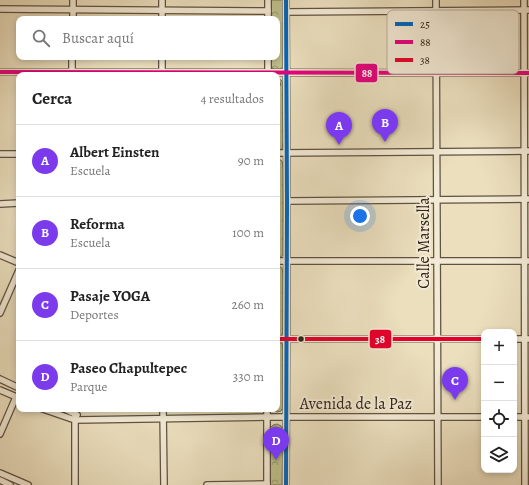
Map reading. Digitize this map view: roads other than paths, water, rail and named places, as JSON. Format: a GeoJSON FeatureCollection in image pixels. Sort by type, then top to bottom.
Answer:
{"type":"FeatureCollection","features":[{"type":"Feature","properties":{"kind":"street"},"geometry":{"type":"LineString","coordinates":[[73,0],[73,16]]}},
{"type":"Feature","properties":{"kind":"street"},"geometry":{"type":"LineString","coordinates":[[162,0],[162,16]]}},
{"type":"Feature","properties":{"kind":"street"},"geometry":{"type":"LineString","coordinates":[[268,0],[268,16]]}},
{"type":"Feature","properties":{"kind":"street"},"geometry":{"type":"LineString","coordinates":[[286,0],[286,485]]}},
{"type":"Feature","properties":{"kind":"street"},"geometry":{"type":"LineString","coordinates":[[524,0],[526,10],[527,73],[527,417],[525,485]]}},
{"type":"Feature","properties":{"kind":"street"},"geometry":{"type":"LineString","coordinates":[[0,9],[268,11]]}},
{"type":"Feature","properties":{"kind":"street"},"geometry":{"type":"LineString","coordinates":[[286,12],[387,11]]}},
{"type":"Feature","properties":{"kind":"street"},"geometry":{"type":"LineString","coordinates":[[72,60],[72,72]]}},
{"type":"Feature","properties":{"kind":"street"},"geometry":{"type":"LineString","coordinates":[[162,60],[162,72]]}},
{"type":"Feature","properties":{"kind":"street"},"geometry":{"type":"LineString","coordinates":[[268,60],[268,72]]}},
{"type":"Feature","properties":{"kind":"street"},"geometry":{"type":"LineString","coordinates":[[0,72],[16,72]]}},
{"type":"Feature","properties":{"kind":"street"},"geometry":{"type":"LineString","coordinates":[[280,73],[387,73]]}},
{"type":"Feature","properties":{"kind":"street","name":"Calle Marsella"},"geometry":{"type":"LineString","coordinates":[[436,74],[438,485]]}},
{"type":"Feature","properties":{"kind":"street"},"geometry":{"type":"LineString","coordinates":[[280,153],[527,151]]}},
{"type":"Feature","properties":{"kind":"street"},"geometry":{"type":"LineString","coordinates":[[0,154],[16,154]]}},
{"type":"Feature","properties":{"kind":"street"},"geometry":{"type":"LineString","coordinates":[[287,201],[527,199]]}},
{"type":"Feature","properties":{"kind":"street"},"geometry":{"type":"LineString","coordinates":[[0,204],[16,204]]}},
{"type":"Feature","properties":{"kind":"street"},"geometry":{"type":"LineString","coordinates":[[0,255],[16,262]]}},
{"type":"Feature","properties":{"kind":"street"},"geometry":{"type":"LineString","coordinates":[[280,261],[527,261]]}},
{"type":"Feature","properties":{"kind":"street"},"geometry":{"type":"LineString","coordinates":[[0,313],[16,277]]}},
{"type":"Feature","properties":{"kind":"street"},"geometry":{"type":"LineString","coordinates":[[280,339],[481,339]]}},
{"type":"Feature","properties":{"kind":"street"},"geometry":{"type":"LineString","coordinates":[[0,379],[16,387]]}},
{"type":"Feature","properties":{"kind":"street"},"geometry":{"type":"LineString","coordinates":[[0,390],[16,397]]}},
{"type":"Feature","properties":{"kind":"street"},"geometry":{"type":"LineString","coordinates":[[0,434],[16,402]]}},
{"type":"Feature","properties":{"kind":"street","name":"Avenida de la Paz"},"geometry":{"type":"LineString","coordinates":[[62,412],[75,414],[85,419],[286,416],[481,417]]}},
{"type":"Feature","properties":{"kind":"street"},"geometry":{"type":"LineString","coordinates":[[164,412],[164,485]]}},
{"type":"Feature","properties":{"kind":"street"},"geometry":{"type":"LineString","coordinates":[[206,485],[267,485],[267,412]]}},
{"type":"Feature","properties":{"kind":"street"},"geometry":{"type":"LineString","coordinates":[[75,414],[75,485]]}},
{"type":"Feature","properties":{"kind":"street"},"geometry":{"type":"LineString","coordinates":[[0,473],[28,485]]}},
{"type":"Feature","properties":{"kind":"street"},"geometry":{"type":"LineString","coordinates":[[0,480],[10,485]]}},
{"type":"Feature","properties":{"kind":"place","name":"Reforma"},"geometry":{"type":"Point","coordinates":[385,142]}},
{"type":"Feature","properties":{"kind":"place","name":"Albert Einsten"},"geometry":{"type":"Point","coordinates":[339,145]}},
{"type":"Feature","properties":{"kind":"place","name":"Pasaje YOGA"},"geometry":{"type":"Point","coordinates":[455,400]}},
{"type":"Feature","properties":{"kind":"place","name":"Paseo Chapultepec"},"geometry":{"type":"Point","coordinates":[276,460]}}]}
